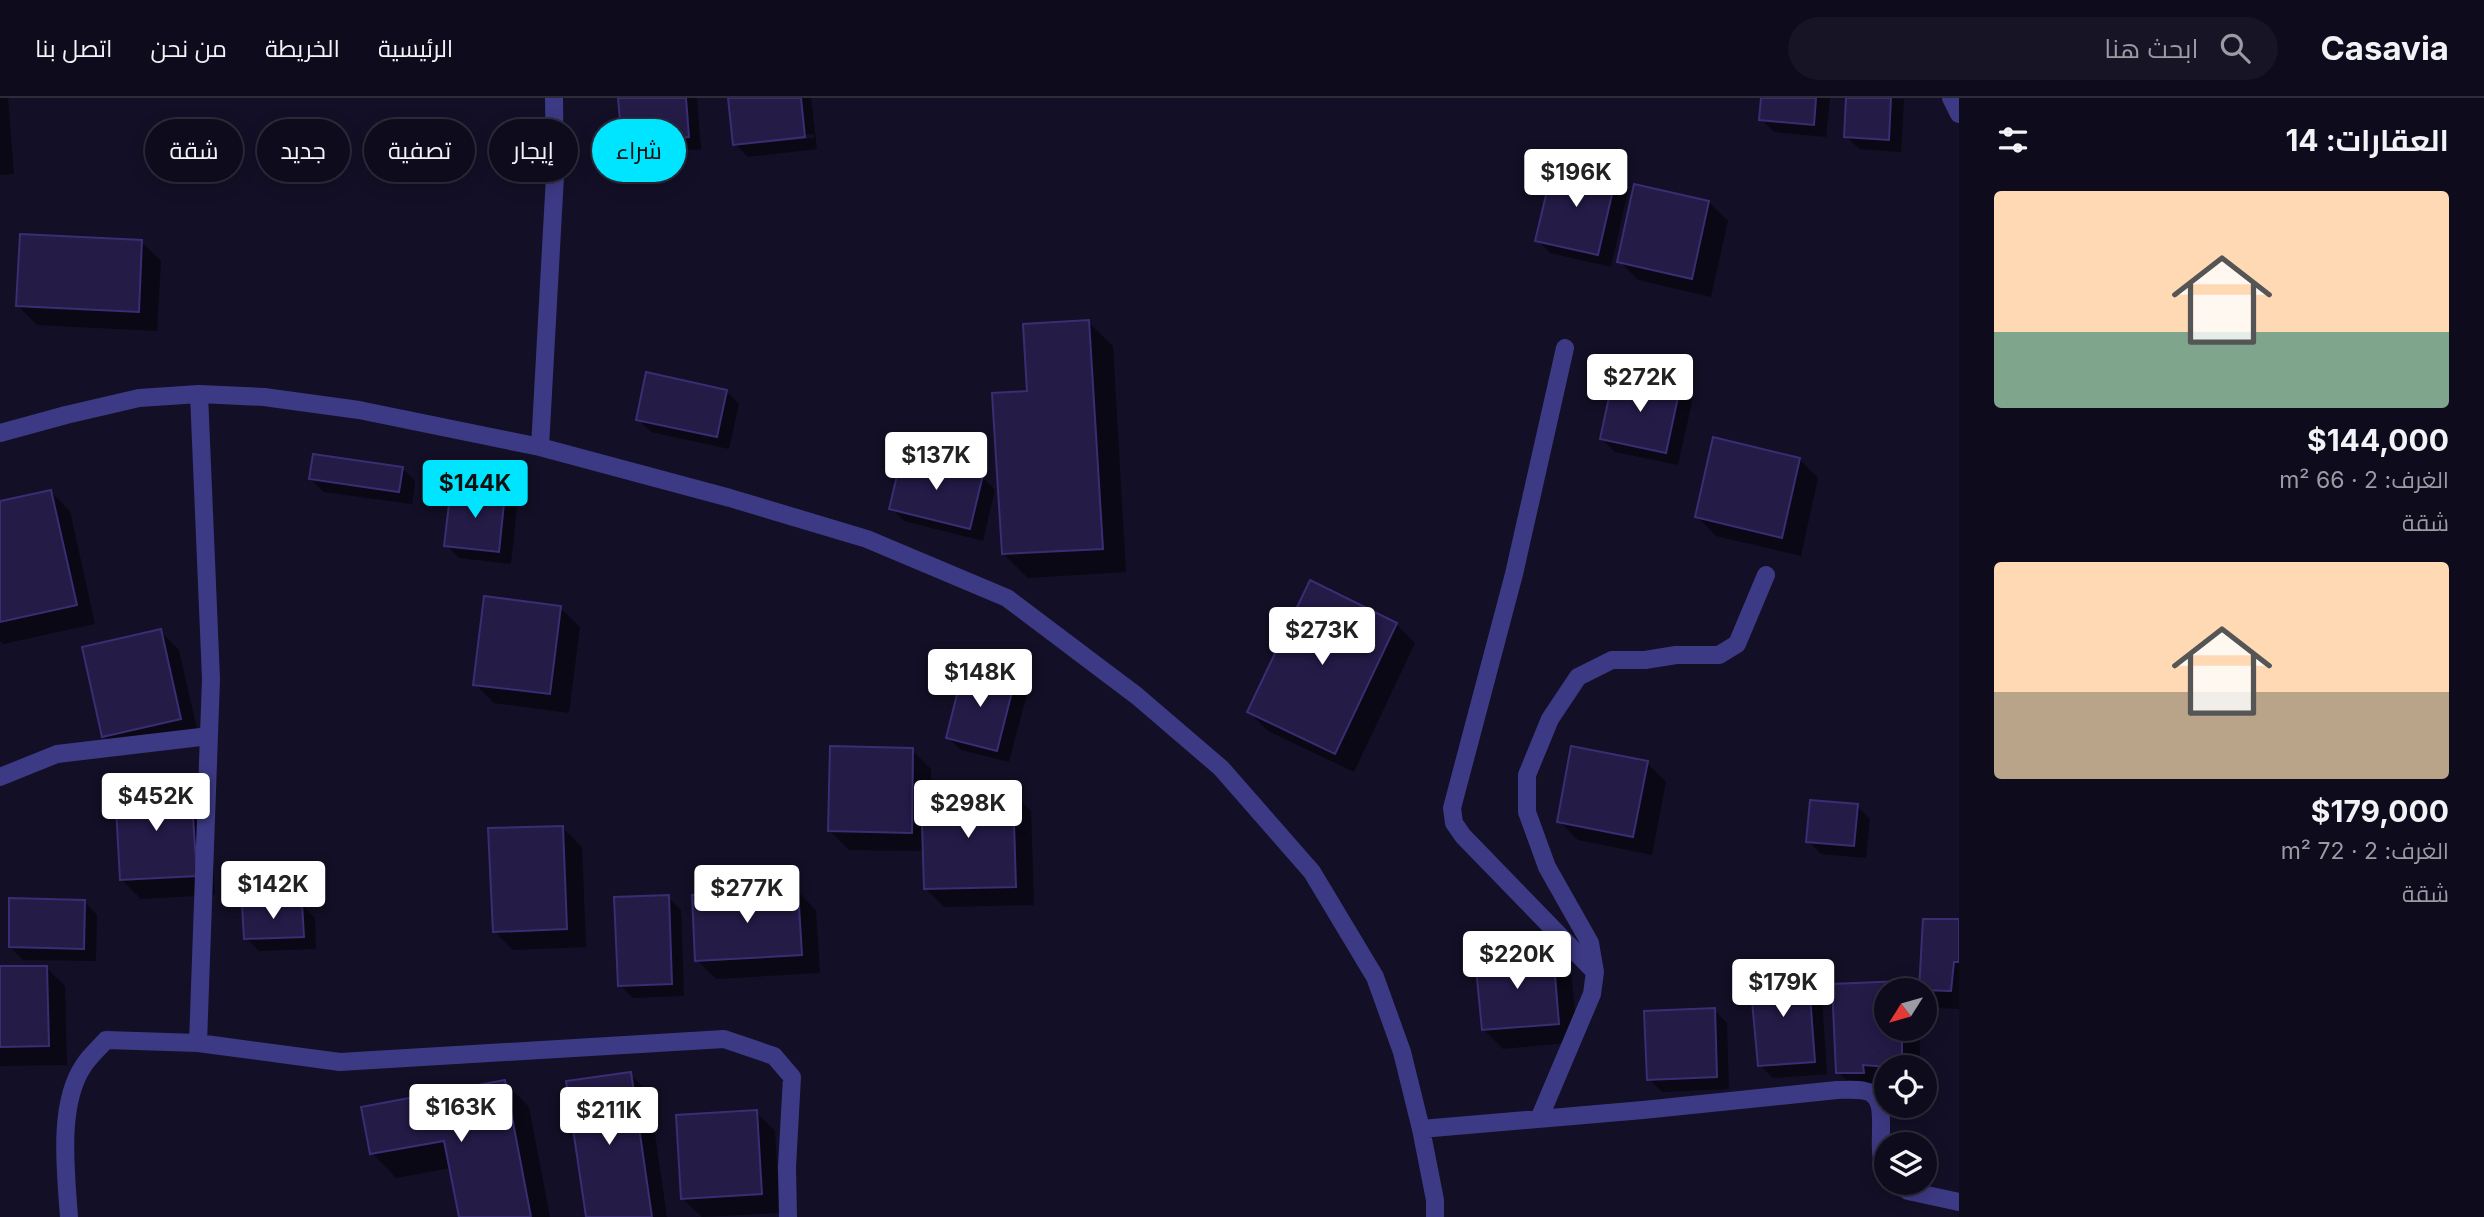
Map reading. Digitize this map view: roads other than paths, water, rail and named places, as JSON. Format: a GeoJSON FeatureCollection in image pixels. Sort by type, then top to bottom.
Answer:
{"type":"FeatureCollection","features":[{"type":"Feature","properties":{"kind":"street"},"geometry":{"type":"LineString","coordinates":[[540,447],[555,176],[554,98]]}},
{"type":"Feature","properties":{"kind":"street"},"geometry":{"type":"LineString","coordinates":[[1951,98],[1959,114]]}},
{"type":"Feature","properties":{"kind":"street"},"geometry":{"type":"LineString","coordinates":[[1565,348],[1514,574],[1452,808],[1454,823],[1463,836],[1595,972]]}},
{"type":"Feature","properties":{"kind":"street"},"geometry":{"type":"LineString","coordinates":[[198,1042],[211,680],[199,394]]}},
{"type":"Feature","properties":{"kind":"street"},"geometry":{"type":"LineString","coordinates":[[0,433],[139,398],[199,394],[264,397],[359,410],[540,447],[730,498],[867,539],[1007,598],[1137,696],[1221,768],[1312,872],[1374,977],[1402,1052],[1421,1129],[1435,1200],[1435,1217]]}},
{"type":"Feature","properties":{"kind":"street"},"geometry":{"type":"LineString","coordinates":[[1539,1119],[1592,994],[1595,972],[1590,943],[1547,867],[1527,812],[1527,775],[1550,719],[1578,677],[1612,660],[1719,655],[1737,644],[1766,575]]}},
{"type":"Feature","properties":{"kind":"street"},"geometry":{"type":"LineString","coordinates":[[0,777],[57,754],[209,736]]}},
{"type":"Feature","properties":{"kind":"street"},"geometry":{"type":"LineString","coordinates":[[69,1217],[64,1142],[71,1096],[83,1066],[106,1040],[198,1042],[340,1062],[724,1039],[774,1056],[792,1077],[787,1167],[788,1217]]}},
{"type":"Feature","properties":{"kind":"street"},"geometry":{"type":"LineString","coordinates":[[1421,1129],[1837,1090],[1866,1091],[1876,1095],[1881,1104],[1880,1132]]}},
{"type":"Feature","properties":{"kind":"street"},"geometry":{"type":"LineString","coordinates":[[1927,1195],[1959,1202]]}}]}
